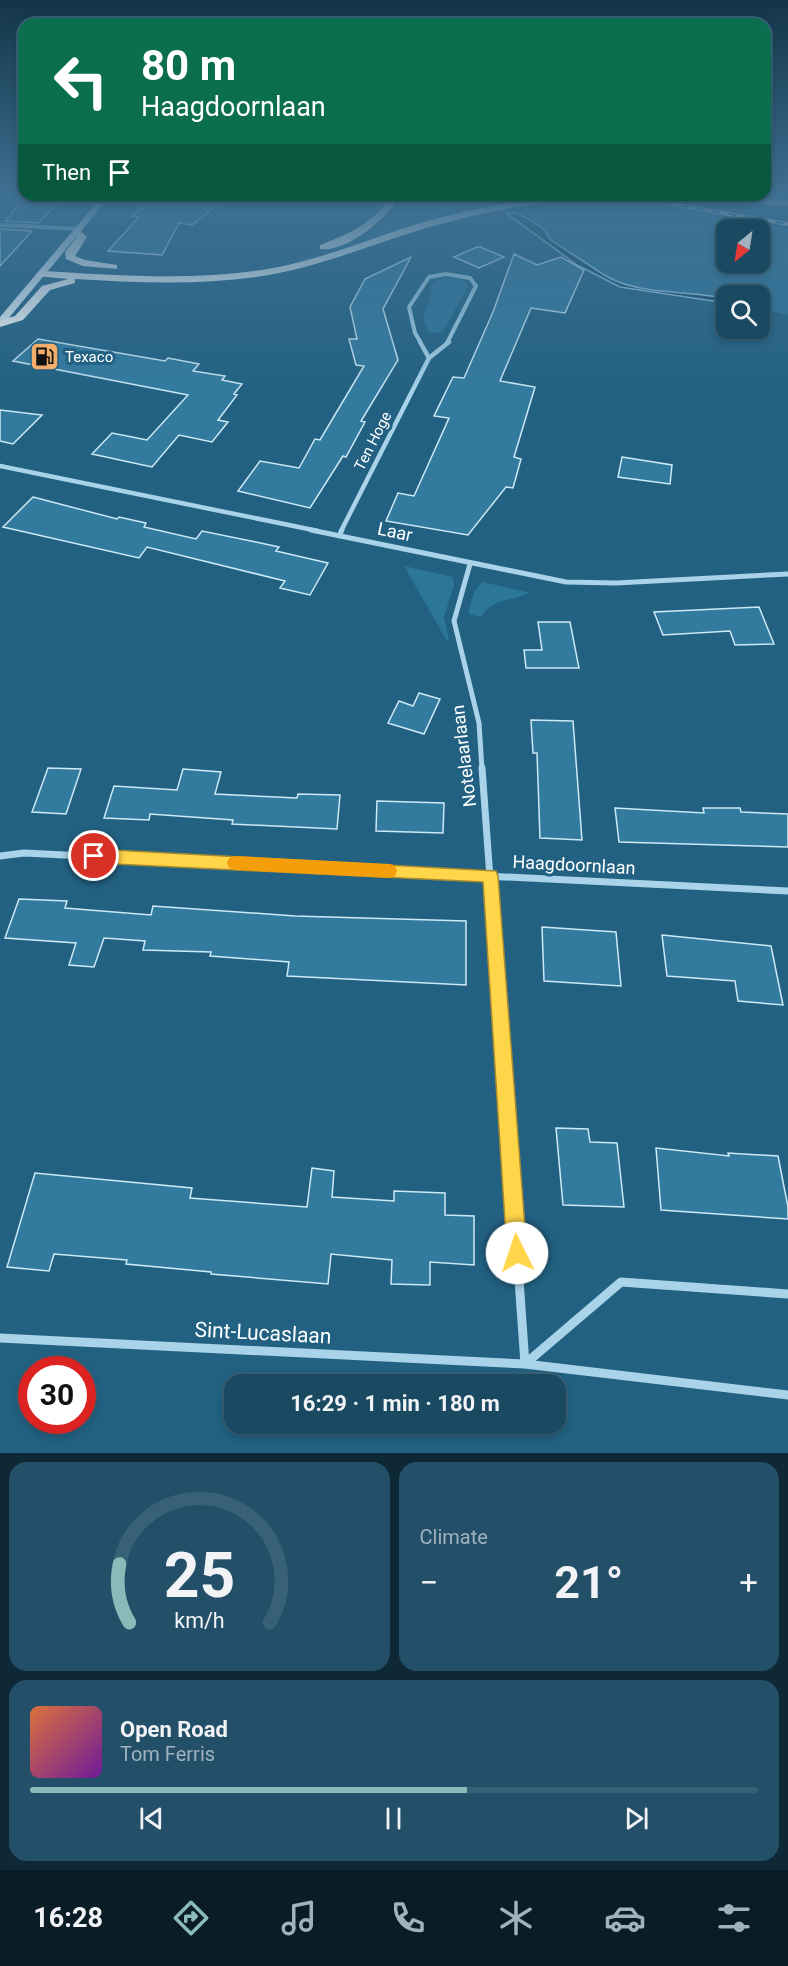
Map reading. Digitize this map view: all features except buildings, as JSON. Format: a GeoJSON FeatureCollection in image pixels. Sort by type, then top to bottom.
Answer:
{"type":"FeatureCollection","features":[{"type":"Feature","properties":{"kind":"highway"},"geometry":{"type":"LineString","coordinates":[[92,263],[145,271]]}},
{"type":"Feature","properties":{"kind":"highway"},"geometry":{"type":"LineString","coordinates":[[44,271],[227,268],[256,263]]}},
{"type":"Feature","properties":{"kind":"highway"},"geometry":{"type":"LineString","coordinates":[[44,271],[102,278],[203,278],[275,271],[308,263]]}},
{"type":"Feature","properties":{"kind":"highway"},"geometry":{"type":"LineString","coordinates":[[0,324],[19,318],[39,295],[51,286],[102,278]]}},
{"type":"Feature","properties":{"kind":"main road"},"geometry":{"type":"LineString","coordinates":[[0,324],[51,263]]}},
{"type":"Feature","properties":{"kind":"street","name":"Ten Hoge"},"geometry":{"type":"LineString","coordinates":[[339,536],[429,358],[449,342],[476,286],[470,278],[446,273],[429,277],[410,307],[415,333],[429,358]]}},
{"type":"Feature","properties":{"kind":"street","name":"Laar"},"geometry":{"type":"LineString","coordinates":[[0,466],[566,582],[616,584],[788,574]]}},
{"type":"Feature","properties":{"kind":"street","name":"Notelaarlaan"},"geometry":{"type":"LineString","coordinates":[[470,564],[454,621],[479,723],[525,1364]]}},
{"type":"Feature","properties":{"kind":"street","name":"Haagdoornlaan"},"geometry":{"type":"LineString","coordinates":[[0,856],[24,853],[788,891]]}},
{"type":"Feature","properties":{"kind":"street"},"geometry":{"type":"LineString","coordinates":[[525,1364],[621,1282],[788,1294]]}},
{"type":"Feature","properties":{"kind":"street","name":"Sint-Lucaslaan"},"geometry":{"type":"LineString","coordinates":[[0,1338],[525,1364],[788,1395]]}},
{"type":"Feature","properties":{"kind":"shaded area"},"geometry":{"type":"Polygon","coordinates":[[[574,263],[586,263],[615,281],[630,286],[710,296],[716,297],[716,301],[620,287],[574,263]]]}},
{"type":"Feature","properties":{"kind":"shaded area"},"geometry":{"type":"Polygon","coordinates":[[[586,263],[716,263],[716,273],[770,273],[770,263],[788,263],[788,315],[770,311],[770,285],[716,285],[716,298],[626,285],[586,263]]]}},
{"type":"Feature","properties":{"kind":"shaded area"},"geometry":{"type":"Polygon","coordinates":[[[444,278],[459,279],[469,285],[442,333],[428,332],[423,317],[432,293],[430,286],[433,282],[444,278]]]}},
{"type":"Feature","properties":{"kind":"shaded area"},"geometry":{"type":"Polygon","coordinates":[[[404,566],[453,577],[454,585],[444,617],[449,640],[447,641],[404,566]]]}},
{"type":"Feature","properties":{"kind":"shaded area"},"geometry":{"type":"Polygon","coordinates":[[[483,582],[530,593],[497,603],[481,617],[469,614],[473,595],[483,582]]]}},
{"type":"Feature","properties":{"kind":"slow traffic"},"geometry":{"type":"LineString","coordinates":[[235,863],[390,871]]}},
{"type":"Feature","properties":{"kind":"place","name":"Texaco"},"geometry":{"type":"Point","coordinates":[44,357]}},
{"type":"Feature","properties":{"kind":"route"},"geometry":{"type":"LineString","coordinates":[[94,856],[490,876],[517,1253]]}}]}
